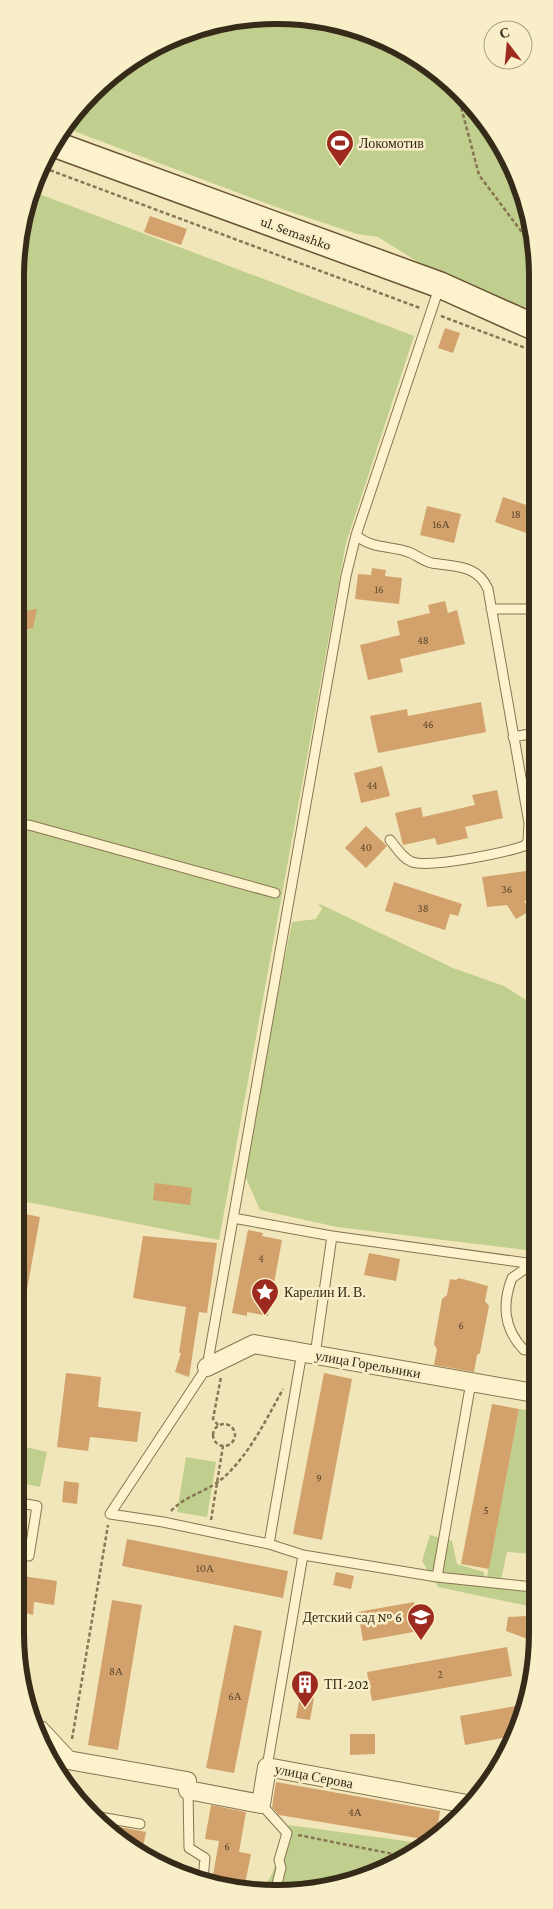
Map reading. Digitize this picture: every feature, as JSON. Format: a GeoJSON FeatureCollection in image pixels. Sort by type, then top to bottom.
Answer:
{"type":"FeatureCollection","features":[{"type":"Feature","properties":{"kind":"street","name":"ul. Semashko"},"geometry":{"type":"LineString","coordinates":[[60,146],[440,285],[529,325]]}},
{"type":"Feature","properties":{"kind":"street","name":"улица Горельники"},"geometry":{"type":"LineString","coordinates":[[208,1367],[254,1344],[529,1392]]}},
{"type":"Feature","properties":{"kind":"street"},"geometry":{"type":"LineString","coordinates":[[47,1737],[68,1760],[187,1781],[188,1790],[260,1804]]}},
{"type":"Feature","properties":{"kind":"street","name":"улица Серова"},"geometry":{"type":"LineString","coordinates":[[260,1804],[266,1767],[463,1803]]}},
{"type":"Feature","properties":{"kind":"lane"},"geometry":{"type":"LineString","coordinates":[[440,285],[356,535],[346,576],[208,1367],[110,1514],[162,1522],[269,1544],[303,1555],[437,1577],[529,1587]]}},
{"type":"Feature","properties":{"kind":"lane"},"geometry":{"type":"LineString","coordinates":[[356,535],[369,545],[411,553],[422,560],[474,571],[484,581],[491,609],[513,737],[529,809]]}},
{"type":"Feature","properties":{"kind":"lane"},"geometry":{"type":"LineString","coordinates":[[491,609],[529,609]]}},
{"type":"Feature","properties":{"kind":"lane"},"geometry":{"type":"LineString","coordinates":[[513,737],[529,734]]}},
{"type":"Feature","properties":{"kind":"lane"},"geometry":{"type":"LineString","coordinates":[[24,825],[29,825],[274,893]]}},
{"type":"Feature","properties":{"kind":"lane"},"geometry":{"type":"LineString","coordinates":[[390,840],[403,857],[410,861],[433,863],[524,846],[529,837]]}},
{"type":"Feature","properties":{"kind":"lane"},"geometry":{"type":"LineString","coordinates":[[233,1218],[332,1236],[529,1263]]}},
{"type":"Feature","properties":{"kind":"lane"},"geometry":{"type":"LineString","coordinates":[[269,1544],[332,1236]]}},
{"type":"Feature","properties":{"kind":"lane"},"geometry":{"type":"LineString","coordinates":[[524,1350],[514,1340],[507,1324],[504,1305],[512,1278],[529,1267]]}},
{"type":"Feature","properties":{"kind":"lane"},"geometry":{"type":"LineString","coordinates":[[437,1577],[472,1382]]}},
{"type":"Feature","properties":{"kind":"lane"},"geometry":{"type":"LineString","coordinates":[[24,1504],[37,1506],[29,1556],[24,1555]]}},
{"type":"Feature","properties":{"kind":"lane"},"geometry":{"type":"LineString","coordinates":[[266,1767],[303,1555]]}},
{"type":"Feature","properties":{"kind":"lane"},"geometry":{"type":"LineString","coordinates":[[188,1790],[189,1848],[205,1858],[204,1875]]}},
{"type":"Feature","properties":{"kind":"lane"},"geometry":{"type":"LineString","coordinates":[[260,1804],[287,1833],[279,1860],[281,1868],[277,1885]]}},
{"type":"Feature","properties":{"kind":"lane"},"geometry":{"type":"LineString","coordinates":[[105,1818],[140,1824]]}},
{"type":"Feature","properties":{"kind":"path"},"geometry":{"type":"LineString","coordinates":[[460,103],[479,175],[526,237]]}},
{"type":"Feature","properties":{"kind":"path"},"geometry":{"type":"LineString","coordinates":[[48,169],[529,349]]}},
{"type":"Feature","properties":{"kind":"path"},"geometry":{"type":"LineString","coordinates":[[223,1446],[233,1443],[235,1432],[231,1425],[218,1425],[212,1419],[225,1358]]}},
{"type":"Feature","properties":{"kind":"path"},"geometry":{"type":"LineString","coordinates":[[162,1522],[179,1503],[218,1482],[246,1452],[287,1381]]}},
{"type":"Feature","properties":{"kind":"path"},"geometry":{"type":"LineString","coordinates":[[218,1425],[213,1432],[214,1440],[223,1446]]}},
{"type":"Feature","properties":{"kind":"path"},"geometry":{"type":"LineString","coordinates":[[210,1532],[223,1446]]}},
{"type":"Feature","properties":{"kind":"path"},"geometry":{"type":"LineString","coordinates":[[68,1760],[110,1514]]}},
{"type":"Feature","properties":{"kind":"path"},"geometry":{"type":"LineString","coordinates":[[287,1833],[396,1855]]}},
{"type":"Feature","properties":{"kind":"green space","name":"Локомотив"},"geometry":{"type":"Polygon","coordinates":[[[293,24],[342,32],[358,37],[388,50],[417,66],[443,86],[467,110],[487,136],[510,180],[521,211],[529,260],[529,312],[418,262],[378,237],[357,234],[276,207],[71,130],[86,110],[110,86],[136,66],[165,50],[195,37],[244,26],[293,24]]]}},
{"type":"Feature","properties":{"kind":"green space"},"geometry":{"type":"Polygon","coordinates":[[[38,193],[414,336],[346,543],[219,1240],[24,1201],[24,260],[32,211],[38,193]]]}},
{"type":"Feature","properties":{"kind":"green space"},"geometry":{"type":"Polygon","coordinates":[[[318,903],[453,968],[504,986],[529,1002],[529,1250],[337,1227],[260,1210],[243,1171],[292,922],[316,919],[322,909],[318,903]]]}},
{"type":"Feature","properties":{"kind":"green space"},"geometry":{"type":"Polygon","coordinates":[[[519,1409],[529,1410],[529,1554],[507,1552],[500,1584],[486,1582],[519,1409]]]}},
{"type":"Feature","properties":{"kind":"green space"},"geometry":{"type":"Polygon","coordinates":[[[24,1447],[47,1452],[40,1487],[24,1484],[24,1447]]]}},
{"type":"Feature","properties":{"kind":"green space"},"geometry":{"type":"Polygon","coordinates":[[[186,1457],[216,1462],[207,1517],[177,1512],[186,1457]]]}},
{"type":"Feature","properties":{"kind":"green space"},"geometry":{"type":"Polygon","coordinates":[[[430,1535],[452,1541],[457,1564],[484,1572],[485,1584],[529,1590],[529,1606],[438,1587],[422,1561],[430,1535]]]}},
{"type":"Feature","properties":{"kind":"green space"},"geometry":{"type":"Polygon","coordinates":[[[289,1825],[417,1843],[373,1866],[342,1877],[293,1885],[266,1885],[272,1874],[289,1825]]]}},
{"type":"Feature","properties":{"kind":"building"},"geometry":{"type":"Polygon","coordinates":[[[150,216],[187,229],[181,245],[144,232],[150,216]]]}},
{"type":"Feature","properties":{"kind":"building"},"geometry":{"type":"Polygon","coordinates":[[[445,328],[460,333],[453,353],[438,348],[445,328]]]}},
{"type":"Feature","properties":{"kind":"building"},"geometry":{"type":"Polygon","coordinates":[[[503,497],[529,506],[529,534],[495,522],[503,497]]]}},
{"type":"Feature","properties":{"kind":"building"},"geometry":{"type":"Polygon","coordinates":[[[427,506],[461,514],[454,543],[420,535],[427,506]]]}},
{"type":"Feature","properties":{"kind":"building"},"geometry":{"type":"Polygon","coordinates":[[[372,568],[386,570],[385,576],[402,578],[399,604],[355,599],[358,574],[371,575],[372,568]]]}},
{"type":"Feature","properties":{"kind":"building"},"geometry":{"type":"Polygon","coordinates":[[[445,601],[448,613],[457,610],[465,644],[400,659],[403,672],[368,680],[360,645],[400,635],[397,621],[430,613],[428,605],[445,601]]]}},
{"type":"Feature","properties":{"kind":"building"},"geometry":{"type":"Polygon","coordinates":[[[37,609],[33,628],[24,630],[24,611],[37,609]]]}},
{"type":"Feature","properties":{"kind":"building"},"geometry":{"type":"Polygon","coordinates":[[[481,702],[486,732],[378,753],[370,716],[407,709],[408,716],[481,702]]]}},
{"type":"Feature","properties":{"kind":"building"},"geometry":{"type":"Polygon","coordinates":[[[382,766],[390,796],[361,803],[354,773],[382,766]]]}},
{"type":"Feature","properties":{"kind":"building"},"geometry":{"type":"Polygon","coordinates":[[[497,790],[503,818],[465,827],[468,838],[437,845],[435,838],[403,845],[395,813],[421,807],[423,817],[475,805],[472,795],[497,790]]]}},
{"type":"Feature","properties":{"kind":"building"},"geometry":{"type":"Polygon","coordinates":[[[366,826],[387,846],[366,868],[345,848],[366,826]]]}},
{"type":"Feature","properties":{"kind":"building"},"geometry":{"type":"Polygon","coordinates":[[[526,871],[529,886],[529,900],[524,901],[529,912],[516,919],[507,905],[487,907],[482,877],[526,871]]]}},
{"type":"Feature","properties":{"kind":"building"},"geometry":{"type":"Polygon","coordinates":[[[394,882],[462,904],[458,916],[450,914],[445,930],[385,911],[394,882]]]}},
{"type":"Feature","properties":{"kind":"building"},"geometry":{"type":"Polygon","coordinates":[[[155,1183],[192,1188],[190,1205],[153,1200],[155,1183]]]}},
{"type":"Feature","properties":{"kind":"building"},"geometry":{"type":"Polygon","coordinates":[[[24,1214],[40,1217],[24,1306],[24,1214]]]}},
{"type":"Feature","properties":{"kind":"building"},"geometry":{"type":"Polygon","coordinates":[[[248,1230],[263,1233],[262,1236],[282,1240],[268,1316],[247,1312],[247,1316],[232,1313],[248,1230]]]}},
{"type":"Feature","properties":{"kind":"building"},"geometry":{"type":"Polygon","coordinates":[[[143,1236],[217,1243],[207,1313],[199,1312],[189,1377],[175,1372],[181,1353],[179,1353],[186,1307],[133,1298],[143,1236]]]}},
{"type":"Feature","properties":{"kind":"building"},"geometry":{"type":"Polygon","coordinates":[[[369,1253],[400,1259],[396,1281],[364,1275],[369,1253]]]}},
{"type":"Feature","properties":{"kind":"building"},"geometry":{"type":"Polygon","coordinates":[[[459,1278],[488,1286],[485,1301],[489,1306],[480,1353],[477,1355],[474,1372],[434,1365],[437,1349],[434,1344],[442,1299],[447,1295],[450,1279],[456,1280],[459,1278]]]}},
{"type":"Feature","properties":{"kind":"building"},"geometry":{"type":"Polygon","coordinates":[[[66,1373],[101,1377],[98,1407],[141,1412],[137,1442],[90,1437],[88,1451],[57,1447],[66,1373]]]}},
{"type":"Feature","properties":{"kind":"building"},"geometry":{"type":"Polygon","coordinates":[[[324,1373],[352,1379],[322,1540],[293,1534],[324,1373]]]}},
{"type":"Feature","properties":{"kind":"building"},"geometry":{"type":"Polygon","coordinates":[[[492,1404],[519,1409],[489,1569],[461,1564],[492,1404]]]}},
{"type":"Feature","properties":{"kind":"building"},"geometry":{"type":"Polygon","coordinates":[[[64,1481],[79,1483],[77,1504],[62,1502],[64,1481]]]}},
{"type":"Feature","properties":{"kind":"building"},"geometry":{"type":"Polygon","coordinates":[[[127,1539],[288,1571],[283,1598],[122,1566],[127,1539]]]}},
{"type":"Feature","properties":{"kind":"building"},"geometry":{"type":"Polygon","coordinates":[[[336,1572],[354,1576],[351,1589],[333,1585],[336,1572]]]}},
{"type":"Feature","properties":{"kind":"building"},"geometry":{"type":"Polygon","coordinates":[[[24,1576],[57,1581],[54,1605],[34,1602],[33,1615],[24,1612],[24,1576]]]}},
{"type":"Feature","properties":{"kind":"building"},"geometry":{"type":"Polygon","coordinates":[[[112,1600],[142,1605],[118,1750],[88,1745],[112,1600]]]}},
{"type":"Feature","properties":{"kind":"building"},"geometry":{"type":"Polygon","coordinates":[[[414,1602],[419,1631],[363,1641],[358,1612],[414,1602]]]}},
{"type":"Feature","properties":{"kind":"building"},"geometry":{"type":"Polygon","coordinates":[[[508,1617],[529,1617],[529,1638],[506,1631],[508,1617]]]}},
{"type":"Feature","properties":{"kind":"building"},"geometry":{"type":"Polygon","coordinates":[[[234,1625],[262,1631],[234,1773],[206,1768],[234,1625]]]}},
{"type":"Feature","properties":{"kind":"building"},"geometry":{"type":"Polygon","coordinates":[[[507,1647],[512,1676],[372,1701],[367,1672],[507,1647]]]}},
{"type":"Feature","properties":{"kind":"building","name":"ТП-202"},"geometry":{"type":"Polygon","coordinates":[[[300,1696],[314,1698],[310,1720],[296,1718],[300,1696]]]}},
{"type":"Feature","properties":{"kind":"building"},"geometry":{"type":"Polygon","coordinates":[[[516,1706],[517,1711],[506,1737],[465,1745],[460,1716],[516,1706]]]}},
{"type":"Feature","properties":{"kind":"building"},"geometry":{"type":"Polygon","coordinates":[[[350,1734],[375,1734],[375,1754],[350,1755],[350,1734]]]}},
{"type":"Feature","properties":{"kind":"building"},"geometry":{"type":"Polygon","coordinates":[[[276,1782],[440,1811],[437,1827],[422,1839],[279,1815],[272,1807],[276,1782]]]}},
{"type":"Feature","properties":{"kind":"building"},"geometry":{"type":"Polygon","coordinates":[[[211,1805],[246,1812],[239,1852],[251,1854],[245,1883],[213,1877],[219,1841],[205,1839],[211,1805]]]}},
{"type":"Feature","properties":{"kind":"building"},"geometry":{"type":"Polygon","coordinates":[[[113,1826],[146,1832],[143,1847],[113,1826]]]}},
{"type":"Feature","properties":{"kind":"place","name":"Локомотив"},"geometry":{"type":"Point","coordinates":[340,167]}},
{"type":"Feature","properties":{"kind":"place","name":"Карелин И. В."},"geometry":{"type":"Point","coordinates":[265,1316]}},
{"type":"Feature","properties":{"kind":"place","name":"Детский сад № 6"},"geometry":{"type":"Point","coordinates":[421,1641]}},
{"type":"Feature","properties":{"kind":"place","name":"ТП-202"},"geometry":{"type":"Point","coordinates":[305,1708]}}]}
